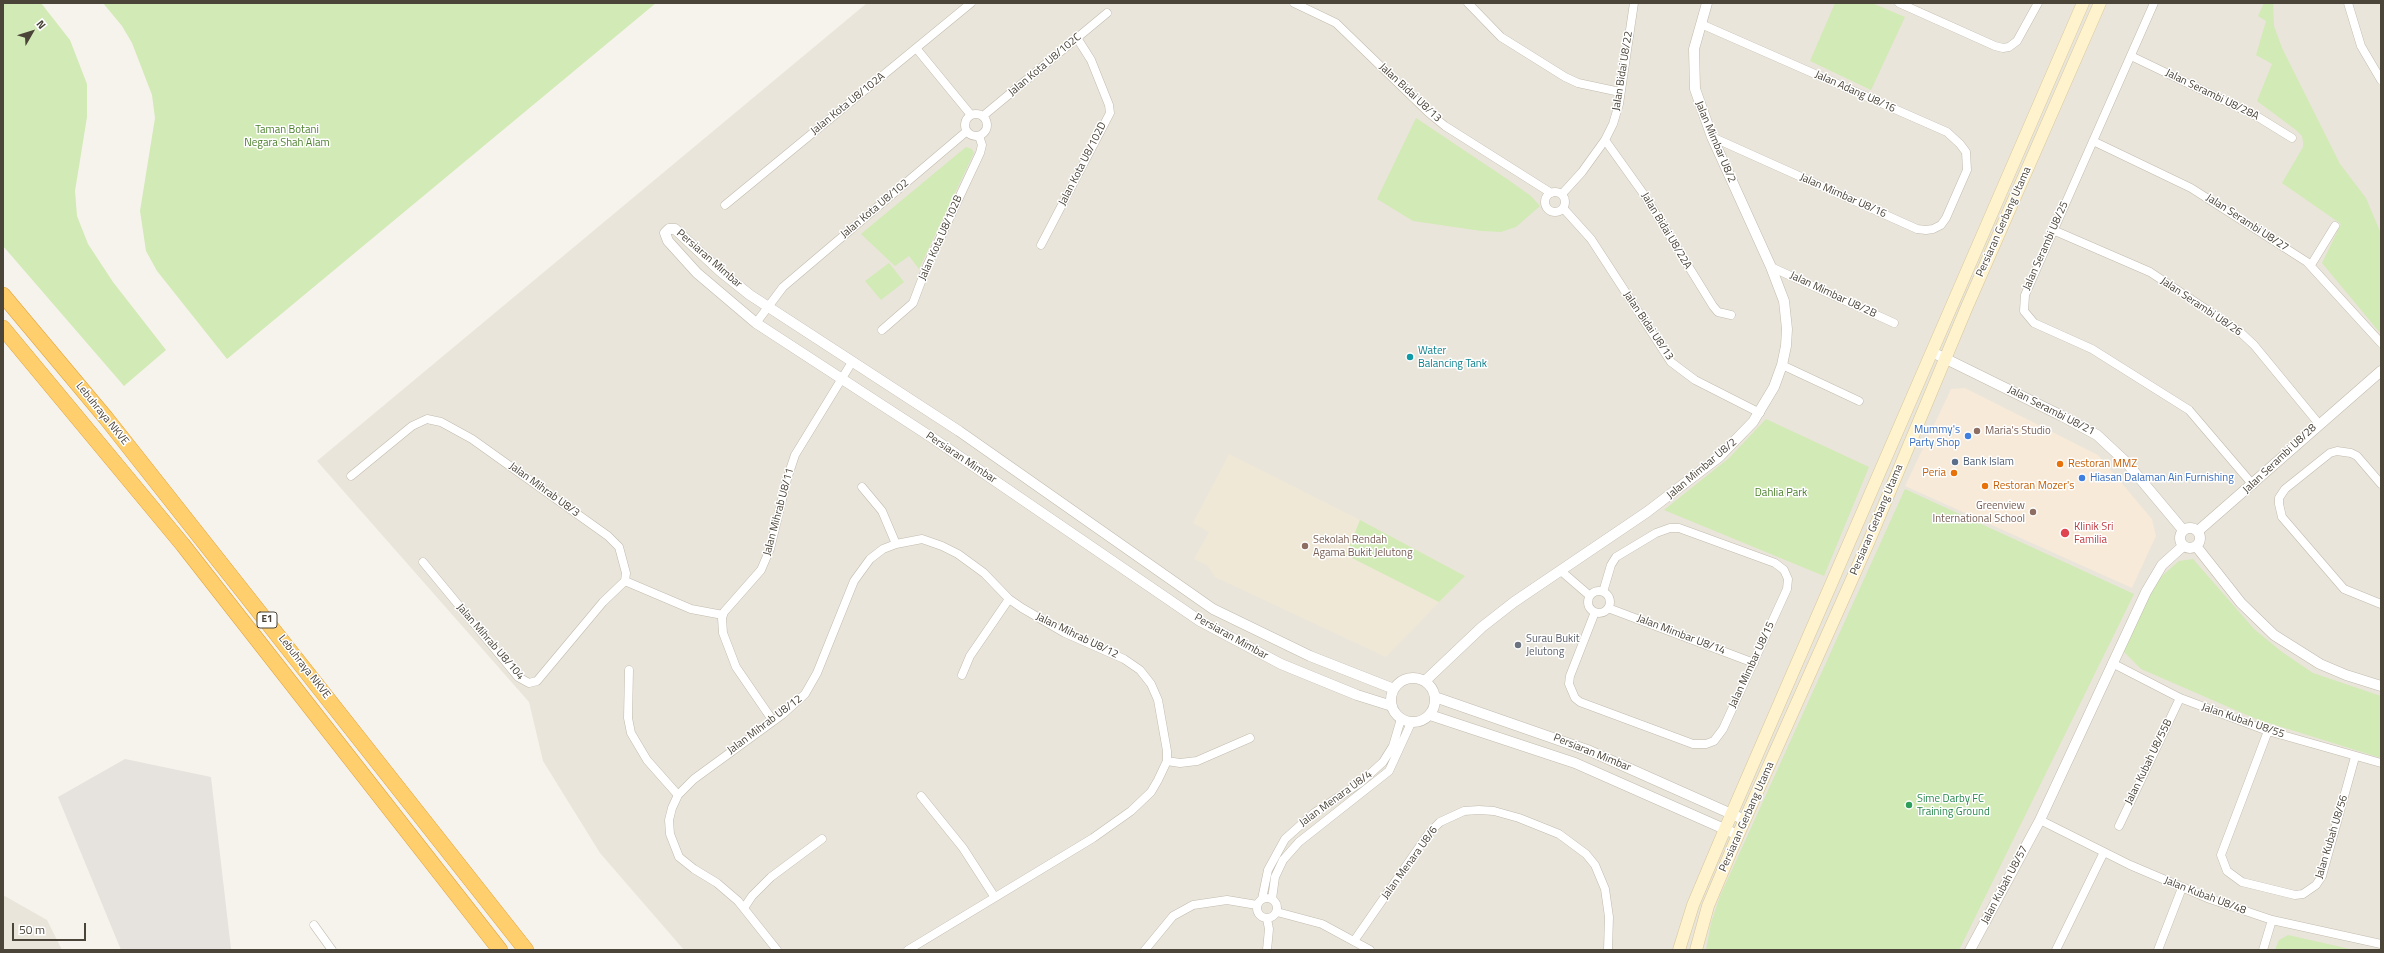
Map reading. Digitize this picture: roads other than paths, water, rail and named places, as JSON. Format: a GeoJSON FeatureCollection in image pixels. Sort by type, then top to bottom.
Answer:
{"type":"FeatureCollection","features":[{"type":"Feature","properties":{"kind":"highway","name":"Lebuhraya NKVE"},"geometry":{"type":"LineString","coordinates":[[3,295],[106,418],[526,950]]}},
{"type":"Feature","properties":{"kind":"highway","name":"Lebuhraya NKVE"},"geometry":{"type":"LineString","coordinates":[[3,328],[183,545],[500,950]]}},
{"type":"Feature","properties":{"kind":"main road","name":"Persiaran Gerbang Utama"},"geometry":{"type":"LineString","coordinates":[[1679,950],[1693,905],[1725,829],[2083,3]]}},
{"type":"Feature","properties":{"kind":"main road","name":"Persiaran Gerbang Utama"},"geometry":{"type":"LineString","coordinates":[[1696,950],[1708,906],[1738,835],[1869,541],[2100,3]]}},
{"type":"Feature","properties":{"kind":"street","name":"Jalan Kota U8/102A"},"geometry":{"type":"LineString","coordinates":[[725,205],[971,3]]}},
{"type":"Feature","properties":{"kind":"street","name":"Jalan Bidai U8/13"},"geometry":{"type":"LineString","coordinates":[[1294,3],[1336,24],[1429,113],[1445,126],[1550,193]]}},
{"type":"Feature","properties":{"kind":"street"},"geometry":{"type":"LineString","coordinates":[[1468,3],[1501,37],[1564,77],[1578,83],[1620,92]]}},
{"type":"Feature","properties":{"kind":"street","name":"Jalan Bidai U8/22"},"geometry":{"type":"LineString","coordinates":[[1562,194],[1582,172],[1605,140],[1617,113],[1634,3]]}},
{"type":"Feature","properties":{"kind":"street","name":"Jalan Mimbar U8/2"},"geometry":{"type":"LineString","coordinates":[[1425,681],[1482,627],[1700,473],[1733,444],[1760,413],[1768,400],[1782,365],[1787,340],[1786,314],[1784,301],[1771,267],[1696,98],[1693,77],[1694,49],[1707,3]]}},
{"type":"Feature","properties":{"kind":"street"},"geometry":{"type":"LineString","coordinates":[[1899,3],[1995,46],[2003,48],[2009,47],[2017,41],[2038,3]]}},
{"type":"Feature","properties":{"kind":"street","name":"Jalan Serambi U8/25"},"geometry":{"type":"LineString","coordinates":[[2154,3],[2053,230],[2025,295],[2023,304],[2028,317],[2034,323],[2092,349],[2189,410],[2253,485]]}},
{"type":"Feature","properties":{"kind":"street"},"geometry":{"type":"LineString","coordinates":[[2348,3],[2362,46],[2381,80]]}},
{"type":"Feature","properties":{"kind":"street","name":"Jalan Kota U8/102C"},"geometry":{"type":"LineString","coordinates":[[983,116],[1107,13]]}},
{"type":"Feature","properties":{"kind":"street","name":"Jalan Adang U8/16"},"geometry":{"type":"LineString","coordinates":[[1701,24],[1947,132],[1960,144],[1968,161],[1967,170],[1958,191]]}},
{"type":"Feature","properties":{"kind":"street","name":"Jalan Kota U8/102D"},"geometry":{"type":"LineString","coordinates":[[1041,245],[1110,113],[1109,105],[1091,60],[1077,38]]}},
{"type":"Feature","properties":{"kind":"street"},"geometry":{"type":"LineString","coordinates":[[916,48],[971,115],[983,116],[987,125],[985,132],[979,136],[972,135],[967,131],[966,121],[971,115]]}},
{"type":"Feature","properties":{"kind":"street","name":"Jalan Serambi U8/28A"},"geometry":{"type":"LineString","coordinates":[[2130,56],[2258,117],[2292,138]]}},
{"type":"Feature","properties":{"kind":"street","name":"Jalan Kota U8/102"},"geometry":{"type":"LineString","coordinates":[[756,324],[782,287],[967,131]]}},
{"type":"Feature","properties":{"kind":"street","name":"Jalan Kota U8/102B"},"geometry":{"type":"LineString","coordinates":[[882,330],[913,303],[927,266],[980,154],[982,145],[979,136]]}},
{"type":"Feature","properties":{"kind":"street","name":"Jalan Mimbar U8/16"},"geometry":{"type":"LineString","coordinates":[[1712,137],[1917,229],[1933,230],[1941,225],[1958,191]]}},
{"type":"Feature","properties":{"kind":"street","name":"Jalan Bidai U8/22A"},"geometry":{"type":"LineString","coordinates":[[1605,140],[1645,196],[1712,306],[1718,312],[1731,315]]}},
{"type":"Feature","properties":{"kind":"street","name":"Jalan Serambi U8/27"},"geometry":{"type":"LineString","coordinates":[[2093,142],[2197,191],[2311,265],[2379,341],[2381,348]]}},
{"type":"Feature","properties":{"kind":"street"},"geometry":{"type":"LineString","coordinates":[[1550,193],[1562,194],[1566,200],[1564,208],[1553,211],[1547,207],[1546,199],[1550,193]]}},
{"type":"Feature","properties":{"kind":"street","name":"Jalan Bidai U8/13"},"geometry":{"type":"LineString","coordinates":[[1564,208],[1591,239],[1671,362],[1695,380],[1760,413]]}},
{"type":"Feature","properties":{"kind":"street"},"geometry":{"type":"LineString","coordinates":[[2311,265],[2335,226]]}},
{"type":"Feature","properties":{"kind":"street","name":"Persiaran Mimbar"},"geometry":{"type":"LineString","coordinates":[[1392,706],[1357,695],[1281,664],[1200,621],[931,437],[756,324],[697,273],[666,238],[667,231],[675,229],[720,272],[768,306],[959,431],[1213,608],[1310,656],[1394,689]]}},
{"type":"Feature","properties":{"kind":"street","name":"Jalan Serambi U8/26"},"geometry":{"type":"LineString","coordinates":[[2053,230],[2150,272],[2238,331],[2254,345],[2319,424]]}},
{"type":"Feature","properties":{"kind":"street","name":"Jalan Mimbar U8/2B"},"geometry":{"type":"LineString","coordinates":[[1771,267],[1894,323]]}},
{"type":"Feature","properties":{"kind":"street","name":"Jalan Serambi U8/21"},"geometry":{"type":"LineString","coordinates":[[1932,352],[2098,435],[2126,462],[2183,530]]}},
{"type":"Feature","properties":{"kind":"street","name":"Jalan Mihrab U8/11"},"geometry":{"type":"LineString","coordinates":[[723,615],[755,579],[763,565],[795,455],[852,362]]}},
{"type":"Feature","properties":{"kind":"street"},"geometry":{"type":"LineString","coordinates":[[1782,365],[1859,401]]}},
{"type":"Feature","properties":{"kind":"street","name":"Jalan Serambi U8/28"},"geometry":{"type":"LineString","coordinates":[[2198,531],[2253,485],[2319,424],[2381,371]]}},
{"type":"Feature","properties":{"kind":"street","name":"Jalan Serambi U8/28"},"geometry":{"type":"LineString","coordinates":[[2362,386],[2381,379]]}},
{"type":"Feature","properties":{"kind":"street","name":"Jalan Mihrab U8/3"},"geometry":{"type":"LineString","coordinates":[[351,476],[412,426],[427,419],[441,422],[472,439],[608,536],[619,547],[626,573],[625,581]]}},
{"type":"Feature","properties":{"kind":"street"},"geometry":{"type":"LineString","coordinates":[[2381,484],[2357,456],[2351,453],[2337,451],[2330,453],[2284,489],[2279,498],[2278,504],[2285,520],[2344,589],[2381,604]]}},
{"type":"Feature","properties":{"kind":"street"},"geometry":{"type":"LineString","coordinates":[[862,487],[882,511],[896,544]]}},
{"type":"Feature","properties":{"kind":"street","name":"Jalan Mimbar U8/15"},"geometry":{"type":"LineString","coordinates":[[1595,612],[1570,676],[1570,684],[1575,698],[1580,702],[1693,744],[1706,744],[1718,736],[1754,662],[1788,585],[1786,574],[1776,563],[1679,528],[1666,528],[1616,557],[1611,565],[1603,592]]}},
{"type":"Feature","properties":{"kind":"street"},"geometry":{"type":"LineString","coordinates":[[2189,528],[2198,531],[2200,538],[2196,546],[2190,548],[2183,546],[2180,540],[2183,530],[2189,528]]}},
{"type":"Feature","properties":{"kind":"street","name":"Jalan Mihrab U8/12"},"geometry":{"type":"LineString","coordinates":[[777,950],[744,908],[717,884],[683,862],[676,852],[670,834],[669,820],[672,808],[678,795],[704,772],[797,702],[812,684],[859,572],[876,553],[896,544],[922,539],[942,546],[984,573],[1009,600],[1065,633],[1124,659],[1140,670],[1151,684],[1158,700],[1165,730],[1167,761]]}},
{"type":"Feature","properties":{"kind":"street","name":"Jalan Kubah U8/57"},"geometry":{"type":"LineString","coordinates":[[1970,950],[2040,820],[2155,575],[2171,556],[2183,546]]}},
{"type":"Feature","properties":{"kind":"street"},"geometry":{"type":"LineString","coordinates":[[2196,546],[2241,604],[2274,635],[2320,664],[2346,675],[2381,686]]}},
{"type":"Feature","properties":{"kind":"street","name":"Jalan Mihrab U8/104"},"geometry":{"type":"LineString","coordinates":[[423,562],[518,677],[529,683],[537,681],[604,602],[625,581]]}},
{"type":"Feature","properties":{"kind":"street"},"geometry":{"type":"LineString","coordinates":[[1561,571],[1590,596]]}},
{"type":"Feature","properties":{"kind":"street"},"geometry":{"type":"LineString","coordinates":[[625,581],[691,609],[723,615],[723,633],[736,667],[773,721]]}},
{"type":"Feature","properties":{"kind":"street"},"geometry":{"type":"LineString","coordinates":[[1597,591],[1603,592],[1608,597],[1608,608],[1601,613],[1595,612],[1588,604],[1590,596],[1597,591]]}},
{"type":"Feature","properties":{"kind":"street"},"geometry":{"type":"LineString","coordinates":[[962,675],[970,656],[1009,600]]}},
{"type":"Feature","properties":{"kind":"street","name":"Jalan Mimbar U8/14"},"geometry":{"type":"LineString","coordinates":[[1608,608],[1754,662]]}},
{"type":"Feature","properties":{"kind":"street","name":"Jalan Kubah U8/55"},"geometry":{"type":"LineString","coordinates":[[2112,664],[2180,698],[2268,731],[2355,757],[2381,763]]}},
{"type":"Feature","properties":{"kind":"street"},"geometry":{"type":"LineString","coordinates":[[629,670],[628,718],[631,733],[647,760],[678,795]]}},
{"type":"Feature","properties":{"kind":"street"},"geometry":{"type":"LineString","coordinates":[[1418,679],[1425,681],[1434,691],[1435,697],[1435,704],[1430,715],[1418,722],[1411,723],[1401,719],[1392,706],[1394,689],[1404,680],[1418,679]]}},
{"type":"Feature","properties":{"kind":"street","name":"Persiaran Mimbar"},"geometry":{"type":"LineString","coordinates":[[1435,697],[1590,751],[1745,820]]}},
{"type":"Feature","properties":{"kind":"street","name":"Jalan Kubah U8/55B"},"geometry":{"type":"LineString","coordinates":[[2119,826],[2180,698]]}},
{"type":"Feature","properties":{"kind":"street","name":"Persiaran Mimbar"},"geometry":{"type":"LineString","coordinates":[[1430,715],[1574,763],[1738,835]]}},
{"type":"Feature","properties":{"kind":"street","name":"Jalan Menara U8/4"},"geometry":{"type":"LineString","coordinates":[[1260,902],[1268,870],[1285,839],[1308,818],[1360,783],[1383,762],[1393,746],[1401,719]]}},
{"type":"Feature","properties":{"kind":"street","name":"Jalan Menara U8/4"},"geometry":{"type":"LineString","coordinates":[[1272,899],[1275,877],[1283,860],[1299,842],[1389,771],[1411,723]]}},
{"type":"Feature","properties":{"kind":"street","name":"Jalan Kubah U8/56"},"geometry":{"type":"LineString","coordinates":[[2268,731],[2221,855],[2222,863],[2227,871],[2242,882],[2295,895],[2303,894],[2316,885],[2322,876],[2355,757]]}},
{"type":"Feature","properties":{"kind":"street"},"geometry":{"type":"LineString","coordinates":[[908,950],[994,896],[1093,838],[1131,811],[1150,792],[1167,761],[1180,763],[1197,761],[1250,738]]}},
{"type":"Feature","properties":{"kind":"street"},"geometry":{"type":"LineString","coordinates":[[921,796],[972,860],[994,896]]}},
{"type":"Feature","properties":{"kind":"street","name":"Jalan Menara U8/6"},"geometry":{"type":"LineString","coordinates":[[1354,941],[1429,833],[1440,822],[1464,811],[1479,810],[1494,811],[1519,818],[1559,834],[1586,854],[1595,865],[1605,889],[1609,917],[1608,950]]}},
{"type":"Feature","properties":{"kind":"street","name":"Jalan Kubah U8/48"},"geometry":{"type":"LineString","coordinates":[[2040,820],[2104,852],[2182,888],[2272,920],[2381,944]]}},
{"type":"Feature","properties":{"kind":"street"},"geometry":{"type":"LineString","coordinates":[[744,908],[752,896],[770,877],[822,839]]}},
{"type":"Feature","properties":{"kind":"street"},"geometry":{"type":"LineString","coordinates":[[2056,950],[2104,852]]}},
{"type":"Feature","properties":{"kind":"street"},"geometry":{"type":"LineString","coordinates":[[2158,950],[2182,888]]}},
{"type":"Feature","properties":{"kind":"street"},"geometry":{"type":"LineString","coordinates":[[1145,950],[1173,916],[1193,905],[1227,900],[1260,902],[1272,899],[1277,906],[1277,912],[1273,917],[1267,919],[1259,915],[1260,902]]}},
{"type":"Feature","properties":{"kind":"street"},"geometry":{"type":"LineString","coordinates":[[1277,912],[1322,924],[1370,950]]}},
{"type":"Feature","properties":{"kind":"street"},"geometry":{"type":"LineString","coordinates":[[1267,919],[1269,929],[1267,950]]}},
{"type":"Feature","properties":{"kind":"street"},"geometry":{"type":"LineString","coordinates":[[2263,950],[2272,920]]}},
{"type":"Feature","properties":{"kind":"street"},"geometry":{"type":"LineString","coordinates":[[314,925],[332,950]]}},
{"type":"Feature","properties":{"kind":"place","name":"Water Balancing Tank"},"geometry":{"type":"Point","coordinates":[1410,357]}},
{"type":"Feature","properties":{"kind":"place","name":"Maria's Studio"},"geometry":{"type":"Point","coordinates":[1977,431]}},
{"type":"Feature","properties":{"kind":"place","name":"Mummy's Party Shop"},"geometry":{"type":"Point","coordinates":[1968,436]}},
{"type":"Feature","properties":{"kind":"place","name":"Bank Islam"},"geometry":{"type":"Point","coordinates":[1955,462]}},
{"type":"Feature","properties":{"kind":"place","name":"Restoran MMZ"},"geometry":{"type":"Point","coordinates":[2060,464]}},
{"type":"Feature","properties":{"kind":"place","name":"Peria"},"geometry":{"type":"Point","coordinates":[1954,473]}},
{"type":"Feature","properties":{"kind":"place","name":"Hiasan Dalaman Ain Furnishing"},"geometry":{"type":"Point","coordinates":[2082,478]}},
{"type":"Feature","properties":{"kind":"place","name":"Restoran Mozer's"},"geometry":{"type":"Point","coordinates":[1985,486]}},
{"type":"Feature","properties":{"kind":"place","name":"Greenview International School"},"geometry":{"type":"Point","coordinates":[2033,512]}},
{"type":"Feature","properties":{"kind":"place","name":"Klinik Sri Familia"},"geometry":{"type":"Point","coordinates":[2065,533]}},
{"type":"Feature","properties":{"kind":"place","name":"Sekolah Rendah Agama Bukit Jelutong"},"geometry":{"type":"Point","coordinates":[1305,546]}},
{"type":"Feature","properties":{"kind":"place","name":"Surau Bukit Jelutong"},"geometry":{"type":"Point","coordinates":[1518,645]}},
{"type":"Feature","properties":{"kind":"place","name":"Sime Darby FC Training Ground"},"geometry":{"type":"Point","coordinates":[1909,805]}},
{"type":"Feature","properties":{"kind":"park label","name":"Taman Botani Negara Shah Alam"},"geometry":{"type":"Point","coordinates":[287,136]}},
{"type":"Feature","properties":{"kind":"park label","name":"Dahlia Park"},"geometry":{"type":"Point","coordinates":[1781,493]}}]}
